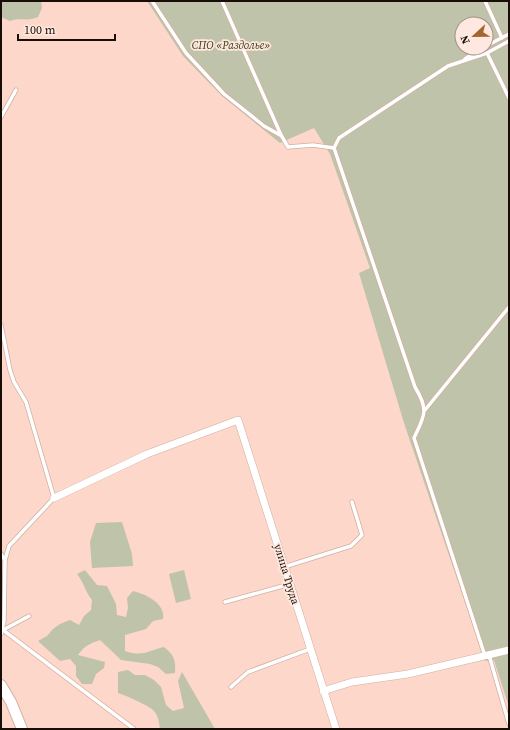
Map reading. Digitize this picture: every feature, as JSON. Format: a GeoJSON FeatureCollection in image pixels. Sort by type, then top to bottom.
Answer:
{"type":"FeatureCollection","features":[{"type":"Feature","properties":{"kind":"main road"},"geometry":{"type":"LineString","coordinates":[[1,685],[11,702],[22,729]]}},
{"type":"Feature","properties":{"kind":"street","name":"улица Труда"},"geometry":{"type":"LineString","coordinates":[[54,498],[147,454],[238,420],[336,729]]}},
{"type":"Feature","properties":{"kind":"street"},"geometry":{"type":"LineString","coordinates":[[324,691],[352,682],[408,674],[509,650]]}},
{"type":"Feature","properties":{"kind":"lane"},"geometry":{"type":"LineString","coordinates":[[152,1],[186,54],[224,94],[264,126],[281,135]]}},
{"type":"Feature","properties":{"kind":"lane"},"geometry":{"type":"LineString","coordinates":[[222,1],[281,135],[288,147],[313,145],[334,148]]}},
{"type":"Feature","properties":{"kind":"lane"},"geometry":{"type":"LineString","coordinates":[[485,1],[502,38]]}},
{"type":"Feature","properties":{"kind":"lane"},"geometry":{"type":"LineString","coordinates":[[494,42],[509,34]]}},
{"type":"Feature","properties":{"kind":"lane"},"geometry":{"type":"LineString","coordinates":[[494,49],[509,41]]}},
{"type":"Feature","properties":{"kind":"lane"},"geometry":{"type":"LineString","coordinates":[[463,60],[469,56]]}},
{"type":"Feature","properties":{"kind":"lane"},"geometry":{"type":"LineString","coordinates":[[477,56],[448,66],[339,138],[334,148],[415,386],[423,400],[425,410],[423,419],[414,438],[509,724]]}},
{"type":"Feature","properties":{"kind":"lane"},"geometry":{"type":"LineString","coordinates":[[488,56],[509,98]]}},
{"type":"Feature","properties":{"kind":"lane"},"geometry":{"type":"LineString","coordinates":[[1,117],[16,90]]}},
{"type":"Feature","properties":{"kind":"lane"},"geometry":{"type":"LineString","coordinates":[[425,410],[509,307]]}},
{"type":"Feature","properties":{"kind":"lane"},"geometry":{"type":"LineString","coordinates":[[1,325],[10,370],[14,382],[26,402],[54,498],[9,546],[5,560],[5,608],[2,632]]}},
{"type":"Feature","properties":{"kind":"lane"},"geometry":{"type":"LineString","coordinates":[[284,567],[351,546],[362,535],[352,502]]}},
{"type":"Feature","properties":{"kind":"lane"},"geometry":{"type":"LineString","coordinates":[[1,554],[5,560]]}},
{"type":"Feature","properties":{"kind":"lane"},"geometry":{"type":"LineString","coordinates":[[225,602],[290,584]]}},
{"type":"Feature","properties":{"kind":"lane"},"geometry":{"type":"LineString","coordinates":[[2,632],[29,616]]}},
{"type":"Feature","properties":{"kind":"lane"},"geometry":{"type":"LineString","coordinates":[[2,632],[134,729]]}},
{"type":"Feature","properties":{"kind":"lane"},"geometry":{"type":"LineString","coordinates":[[231,687],[248,672],[310,649]]}},
{"type":"Feature","properties":{"kind":"green space"},"geometry":{"type":"Polygon","coordinates":[[[1,1],[41,1],[42,8],[38,17],[10,21],[1,17],[1,1]]]}},
{"type":"Feature","properties":{"kind":"green space","name":"СПО «Раздолье»"},"geometry":{"type":"Polygon","coordinates":[[[147,1],[509,1],[509,707],[494,660],[485,661],[404,423],[359,273],[370,268],[330,154],[314,128],[280,143],[222,96],[183,56],[147,1]]]}},
{"type":"Feature","properties":{"kind":"green space"},"geometry":{"type":"Polygon","coordinates":[[[122,522],[132,554],[133,566],[92,568],[90,542],[96,523],[122,522]]]}},
{"type":"Feature","properties":{"kind":"green space"},"geometry":{"type":"Polygon","coordinates":[[[85,570],[97,585],[107,586],[116,604],[117,615],[126,617],[128,608],[127,598],[133,591],[149,597],[158,604],[163,614],[163,619],[153,621],[146,629],[125,635],[125,651],[131,653],[145,653],[164,647],[174,658],[175,673],[166,674],[158,667],[150,664],[121,660],[100,640],[88,645],[78,655],[105,662],[104,668],[96,674],[92,684],[82,684],[76,676],[76,666],[70,659],[60,661],[38,641],[47,636],[60,624],[70,620],[79,625],[84,616],[91,610],[92,600],[77,574],[85,570]]]}},
{"type":"Feature","properties":{"kind":"green space"},"geometry":{"type":"Polygon","coordinates":[[[184,570],[191,599],[176,603],[169,574],[184,570]]]}},
{"type":"Feature","properties":{"kind":"green space"},"geometry":{"type":"Polygon","coordinates":[[[128,670],[135,675],[145,675],[154,680],[161,687],[166,705],[173,711],[184,708],[178,681],[182,672],[215,729],[160,729],[157,716],[152,709],[118,693],[118,672],[128,670]]]}}]}
